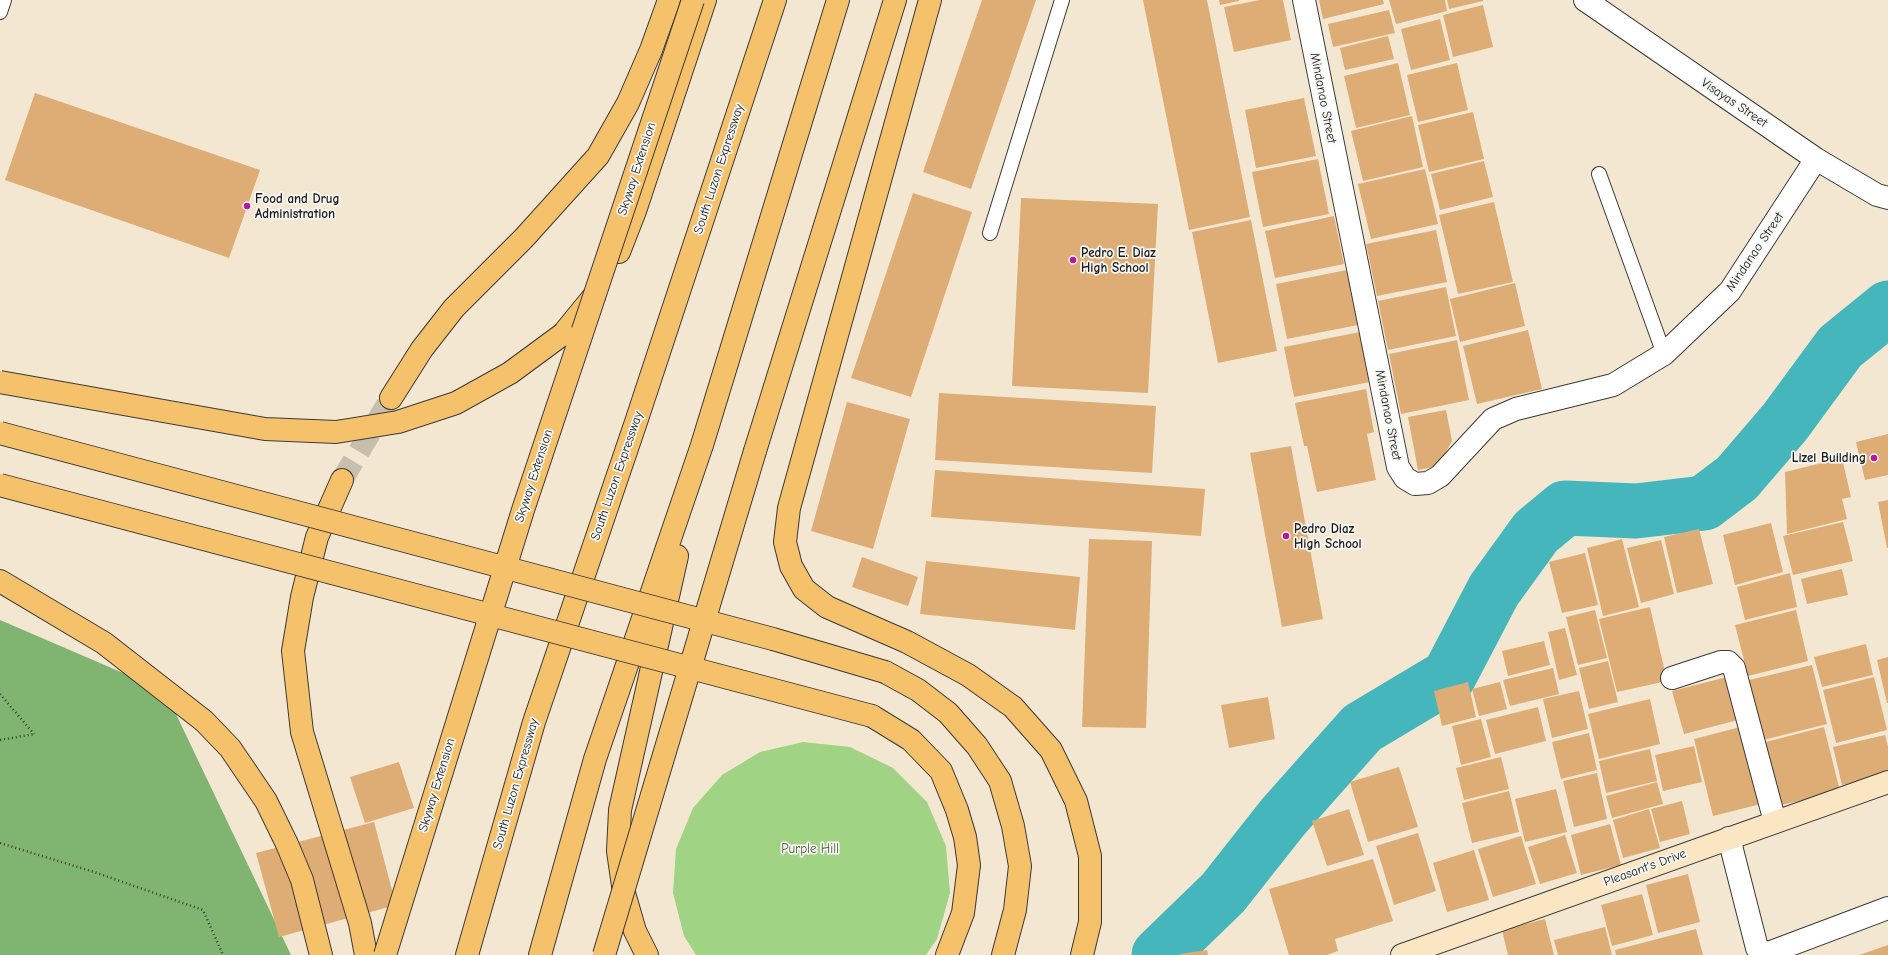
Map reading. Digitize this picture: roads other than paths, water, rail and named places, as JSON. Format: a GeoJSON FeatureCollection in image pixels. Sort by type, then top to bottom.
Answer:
{"type":"FeatureCollection","features":[{"type":"Feature","properties":{"kind":"highway"},"geometry":{"type":"LineString","coordinates":[[391,398],[422,349],[454,308],[524,238],[598,156],[628,103],[651,50],[669,0]]}},
{"type":"Feature","properties":{"kind":"highway","name":"Skyway Extension"},"geometry":{"type":"LineString","coordinates":[[385,955],[523,510],[693,0]]}},
{"type":"Feature","properties":{"kind":"highway"},"geometry":{"type":"LineString","coordinates":[[0,382],[265,429],[336,432],[398,422],[456,404],[510,373],[563,334],[592,300],[610,273],[635,211],[704,0]]}},
{"type":"Feature","properties":{"kind":"highway","name":"South Luzon Expressway"},"geometry":{"type":"LineString","coordinates":[[467,955],[534,722],[637,419],[775,0]]}},
{"type":"Feature","properties":{"kind":"highway"},"geometry":{"type":"LineString","coordinates":[[540,955],[595,759],[702,445],[838,0]]}},
{"type":"Feature","properties":{"kind":"highway"},"geometry":{"type":"LineString","coordinates":[[604,955],[755,451],[895,0]]}},
{"type":"Feature","properties":{"kind":"highway"},"geometry":{"type":"LineString","coordinates":[[930,0],[789,508],[785,542],[791,566],[804,589],[827,607],[907,642],[968,675],[1013,707],[1052,750],[1076,801],[1090,856],[1090,922],[1082,955]]}},
{"type":"Feature","properties":{"kind":"highway"},"geometry":{"type":"LineString","coordinates":[[0,433],[765,637],[885,672],[918,690],[948,713],[978,746],[1000,781],[1013,826],[1020,866],[1015,910],[1002,955]]}},
{"type":"Feature","properties":{"kind":"highway"},"geometry":{"type":"LineString","coordinates":[[647,955],[635,930],[624,893],[618,851],[620,810],[702,445]]}},
{"type":"Feature","properties":{"kind":"highway"},"geometry":{"type":"LineString","coordinates":[[342,480],[317,537],[302,597],[293,651],[302,732],[360,923],[366,955]]}},
{"type":"Feature","properties":{"kind":"highway"},"geometry":{"type":"LineString","coordinates":[[0,485],[872,716],[911,740],[941,771],[957,810],[965,837],[969,866],[963,913],[947,955]]}},
{"type":"Feature","properties":{"kind":"highway"},"geometry":{"type":"LineString","coordinates":[[0,581],[104,643],[204,721],[230,748],[266,801],[287,844],[302,880],[321,955]]}},
{"type":"Feature","properties":{"kind":"street","name":"Mindanao Street"},"geometry":{"type":"LineString","coordinates":[[1304,0],[1398,467],[1405,478],[1415,484],[1428,483],[1440,476],[1493,419],[1516,409],[1613,385],[1664,354],[1730,291],[1816,159]]}},
{"type":"Feature","properties":{"kind":"street","name":"Visayas Street"},"geometry":{"type":"LineString","coordinates":[[1585,0],[1816,159],[1877,195],[1888,198]]}},
{"type":"Feature","properties":{"kind":"street"},"geometry":{"type":"LineString","coordinates":[[1672,678],[1721,662],[1728,662],[1734,668],[1774,822]]}},
{"type":"Feature","properties":{"kind":"street","name":"Pleasant's Drive"},"geometry":{"type":"LineString","coordinates":[[1402,955],[1888,782]]}},
{"type":"Feature","properties":{"kind":"street"},"geometry":{"type":"LineString","coordinates":[[1729,838],[1757,948],[1763,953],[1771,952],[1888,908]]}},
{"type":"Feature","properties":{"kind":"lane"},"geometry":{"type":"LineString","coordinates":[[0,12],[4,0]]}},
{"type":"Feature","properties":{"kind":"lane"},"geometry":{"type":"LineString","coordinates":[[990,233],[1062,0]]}},
{"type":"Feature","properties":{"kind":"lane"},"geometry":{"type":"LineString","coordinates":[[1599,174],[1664,354]]}},
{"type":"Feature","properties":{"kind":"waterway"},"geometry":{"type":"LineString","coordinates":[[1159,955],[1223,893],[1283,817],[1362,728],[1449,676],[1494,590],[1536,532],[1565,508],[1636,511],[1704,503],[1737,478],[1785,422],[1840,347],[1888,308]]}},
{"type":"Feature","properties":{"kind":"tunnel"},"geometry":{"type":"LineString","coordinates":[[342,480],[391,398]]}},
{"type":"Feature","properties":{"kind":"place","name":"Food and Drug Administration"},"geometry":{"type":"Point","coordinates":[247,206]}},
{"type":"Feature","properties":{"kind":"place","name":"Pedro E. Diaz High School"},"geometry":{"type":"Point","coordinates":[1073,260]}},
{"type":"Feature","properties":{"kind":"place","name":"Lizel Building"},"geometry":{"type":"Point","coordinates":[1874,458]}},
{"type":"Feature","properties":{"kind":"place","name":"Pedro Diaz High School"},"geometry":{"type":"Point","coordinates":[1286,536]}},
{"type":"Feature","properties":{"kind":"park label","name":"Purple Hill"},"geometry":{"type":"Point","coordinates":[810,849]}}]}
